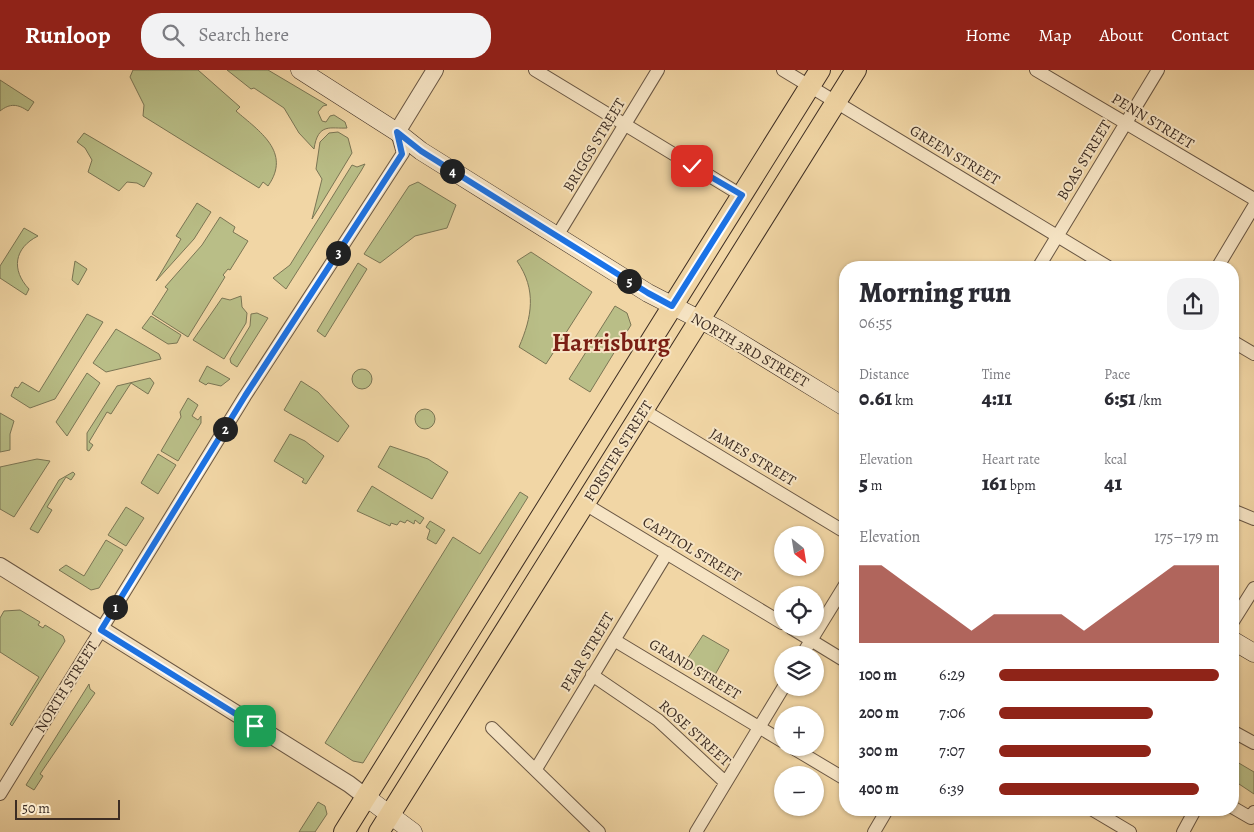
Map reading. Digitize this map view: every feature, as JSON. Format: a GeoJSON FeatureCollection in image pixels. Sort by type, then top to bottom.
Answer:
{"type":"FeatureCollection","features":[{"type":"Feature","properties":{"kind":"main road","name":"NORTH 3RD STREET"},"geometry":{"type":"LineString","coordinates":[[300,70],[397,132],[421,151],[557,236],[839,403]]}},
{"type":"Feature","properties":{"kind":"main road","name":"FORSTER STREET"},"geometry":{"type":"LineString","coordinates":[[385,824],[856,70]]}},
{"type":"Feature","properties":{"kind":"main road","name":"FORSTER STREET"},"geometry":{"type":"LineString","coordinates":[[344,832],[815,78]]}},
{"type":"Feature","properties":{"kind":"main road"},"geometry":{"type":"LineString","coordinates":[[1239,644],[1254,653]]}},
{"type":"Feature","properties":{"kind":"main road"},"geometry":{"type":"LineString","coordinates":[[366,797],[385,824],[413,832]]}},
{"type":"Feature","properties":{"kind":"street"},"geometry":{"type":"LineString","coordinates":[[397,132],[435,70]]}},
{"type":"Feature","properties":{"kind":"street"},"geometry":{"type":"LineString","coordinates":[[535,70],[742,195]]}},
{"type":"Feature","properties":{"kind":"street","name":"BRIGGS STREET"},"geometry":{"type":"LineString","coordinates":[[557,236],[658,70]]}},
{"type":"Feature","properties":{"kind":"street","name":"GREEN STREET"},"geometry":{"type":"LineString","coordinates":[[783,70],[815,78],[836,102],[1098,261]]}},
{"type":"Feature","properties":{"kind":"street","name":"PENN STREET"},"geometry":{"type":"LineString","coordinates":[[1036,70],[1254,200]]}},
{"type":"Feature","properties":{"kind":"street","name":"BOAS STREET"},"geometry":{"type":"LineString","coordinates":[[1042,261],[1158,70]]}},
{"type":"Feature","properties":{"kind":"street","name":"NORTH STREET"},"geometry":{"type":"LineString","coordinates":[[0,794],[245,396],[402,154],[397,132]]}},
{"type":"Feature","properties":{"kind":"street"},"geometry":{"type":"LineString","coordinates":[[1221,261],[1254,206]]}},
{"type":"Feature","properties":{"kind":"street"},"geometry":{"type":"LineString","coordinates":[[1239,345],[1254,354]]}},
{"type":"Feature","properties":{"kind":"street","name":"JAMES STREET"},"geometry":{"type":"LineString","coordinates":[[643,410],[839,528]]}},
{"type":"Feature","properties":{"kind":"street","name":"CAPITOL STREET"},"geometry":{"type":"LineString","coordinates":[[585,504],[774,618]]}},
{"type":"Feature","properties":{"kind":"street"},"geometry":{"type":"LineString","coordinates":[[1239,513],[1254,519]]}},
{"type":"Feature","properties":{"kind":"street","name":"PEAR STREET"},"geometry":{"type":"LineString","coordinates":[[536,769],[667,553]]}},
{"type":"Feature","properties":{"kind":"street"},"geometry":{"type":"LineString","coordinates":[[0,566],[349,784],[366,797]]}},
{"type":"Feature","properties":{"kind":"street"},"geometry":{"type":"LineString","coordinates":[[1239,612],[1254,588]]}},
{"type":"Feature","properties":{"kind":"street"},"geometry":{"type":"LineString","coordinates":[[808,646],[839,595]]}},
{"type":"Feature","properties":{"kind":"street"},"geometry":{"type":"LineString","coordinates":[[805,636],[839,657]]}},
{"type":"Feature","properties":{"kind":"street","name":"GRAND STREET"},"geometry":{"type":"LineString","coordinates":[[614,640],[774,736]]}},
{"type":"Feature","properties":{"kind":"street","name":"ROSE STREET"},"geometry":{"type":"LineString","coordinates":[[592,675],[658,720],[725,782]]}},
{"type":"Feature","properties":{"kind":"street"},"geometry":{"type":"LineString","coordinates":[[696,832],[778,696]]}},
{"type":"Feature","properties":{"kind":"street"},"geometry":{"type":"LineString","coordinates":[[492,728],[599,832]]}},
{"type":"Feature","properties":{"kind":"street"},"geometry":{"type":"LineString","coordinates":[[1239,735],[1254,744]]}},
{"type":"Feature","properties":{"kind":"street"},"geometry":{"type":"LineString","coordinates":[[807,756],[839,775]]}},
{"type":"Feature","properties":{"kind":"street"},"geometry":{"type":"LineString","coordinates":[[1239,811],[1251,818],[1254,812]]}},
{"type":"Feature","properties":{"kind":"street"},"geometry":{"type":"LineString","coordinates":[[874,832],[883,816]]}},
{"type":"Feature","properties":{"kind":"street"},"geometry":{"type":"LineString","coordinates":[[1103,816],[1130,832]]}},
{"type":"Feature","properties":{"kind":"street"},"geometry":{"type":"LineString","coordinates":[[1183,832],[1192,816]]}},
{"type":"Feature","properties":{"kind":"green space"},"geometry":{"type":"Polygon","coordinates":[[[133,70],[198,70],[240,107],[236,111],[270,143],[276,163],[274,174],[268,186],[263,182],[259,188],[143,116],[144,105],[130,77],[133,70]]]}},
{"type":"Feature","properties":{"kind":"green space"},"geometry":{"type":"Polygon","coordinates":[[[227,70],[268,70],[327,105],[323,106],[318,112],[322,121],[326,122],[330,116],[334,115],[345,122],[347,128],[331,128],[322,131],[316,140],[314,149],[299,133],[284,108],[254,88],[251,89],[227,70]]]}},
{"type":"Feature","properties":{"kind":"green space"},"geometry":{"type":"Polygon","coordinates":[[[0,80],[34,102],[28,111],[14,105],[0,111],[0,80]]]}},
{"type":"Feature","properties":{"kind":"green space"},"geometry":{"type":"Polygon","coordinates":[[[338,132],[348,138],[352,153],[312,219],[322,179],[316,169],[320,142],[329,133],[338,132]]]}},
{"type":"Feature","properties":{"kind":"green space"},"geometry":{"type":"Polygon","coordinates":[[[84,133],[152,173],[144,187],[137,183],[127,182],[119,191],[88,172],[92,160],[85,148],[77,142],[84,133]]]}},
{"type":"Feature","properties":{"kind":"green space"},"geometry":{"type":"Polygon","coordinates":[[[365,164],[286,289],[273,278],[290,265],[352,165],[357,167],[365,164]]]}},
{"type":"Feature","properties":{"kind":"green space"},"geometry":{"type":"Polygon","coordinates":[[[418,182],[456,205],[447,228],[415,236],[380,263],[364,254],[409,186],[418,182]]]}},
{"type":"Feature","properties":{"kind":"green space"},"geometry":{"type":"Polygon","coordinates":[[[197,203],[211,212],[194,239],[156,281],[181,239],[176,236],[197,203]]]}},
{"type":"Feature","properties":{"kind":"green space"},"geometry":{"type":"Polygon","coordinates":[[[220,217],[235,227],[233,232],[248,241],[230,270],[228,269],[223,275],[225,277],[188,337],[152,314],[168,289],[165,287],[202,245],[220,217]]]}},
{"type":"Feature","properties":{"kind":"green space"},"geometry":{"type":"Polygon","coordinates":[[[24,228],[38,236],[24,247],[18,260],[19,274],[29,289],[26,295],[0,278],[0,266],[24,228]]]}},
{"type":"Feature","properties":{"kind":"green space"},"geometry":{"type":"Polygon","coordinates":[[[531,252],[592,292],[546,364],[519,347],[527,325],[530,293],[528,282],[517,261],[531,252]]]}},
{"type":"Feature","properties":{"kind":"green space"},"geometry":{"type":"Polygon","coordinates":[[[75,261],[87,269],[78,285],[72,280],[75,261]]]}},
{"type":"Feature","properties":{"kind":"green space"},"geometry":{"type":"Polygon","coordinates":[[[358,263],[367,269],[325,337],[317,331],[358,263]]]}},
{"type":"Feature","properties":{"kind":"green space"},"geometry":{"type":"Polygon","coordinates":[[[241,296],[242,307],[247,313],[246,323],[224,359],[193,340],[222,298],[230,300],[241,296]]]}},
{"type":"Feature","properties":{"kind":"green space"},"geometry":{"type":"Polygon","coordinates":[[[615,306],[627,313],[631,325],[590,392],[569,379],[615,306]]]}},
{"type":"Feature","properties":{"kind":"green space"},"geometry":{"type":"Polygon","coordinates":[[[257,313],[268,318],[237,367],[231,363],[230,359],[250,326],[251,314],[257,313]]]}},
{"type":"Feature","properties":{"kind":"green space"},"geometry":{"type":"Polygon","coordinates":[[[87,314],[103,322],[55,399],[30,408],[11,396],[15,387],[18,388],[22,382],[39,392],[87,314]]]}},
{"type":"Feature","properties":{"kind":"green space"},"geometry":{"type":"Polygon","coordinates":[[[151,316],[181,335],[177,343],[168,344],[142,328],[151,316]]]}},
{"type":"Feature","properties":{"kind":"green space"},"geometry":{"type":"Polygon","coordinates":[[[116,329],[159,354],[161,359],[106,372],[93,363],[116,329]]]}},
{"type":"Feature","properties":{"kind":"green space"},"geometry":{"type":"Polygon","coordinates":[[[207,366],[230,379],[221,386],[208,383],[206,385],[199,381],[207,366]]]}},
{"type":"Feature","properties":{"kind":"green space"},"geometry":{"type":"Polygon","coordinates":[[[362,369],[369,372],[372,379],[369,386],[362,389],[355,386],[352,379],[355,372],[362,369]]]}},
{"type":"Feature","properties":{"kind":"green space"},"geometry":{"type":"Polygon","coordinates":[[[87,373],[100,383],[67,436],[56,422],[87,373]]]}},
{"type":"Feature","properties":{"kind":"green space"},"geometry":{"type":"Polygon","coordinates":[[[150,378],[154,383],[148,394],[131,383],[111,414],[107,412],[89,442],[93,445],[89,451],[87,450],[87,433],[117,386],[150,378]]]}},
{"type":"Feature","properties":{"kind":"green space"},"geometry":{"type":"Polygon","coordinates":[[[301,381],[318,392],[349,426],[338,442],[284,410],[301,381]]]}},
{"type":"Feature","properties":{"kind":"green space"},"geometry":{"type":"Polygon","coordinates":[[[188,398],[198,405],[192,416],[198,420],[201,416],[201,423],[178,461],[161,451],[181,417],[180,412],[188,398]]]}},
{"type":"Feature","properties":{"kind":"green space"},"geometry":{"type":"Polygon","coordinates":[[[425,409],[432,412],[435,419],[432,426],[425,429],[418,426],[415,419],[418,412],[425,409]]]}},
{"type":"Feature","properties":{"kind":"green space"},"geometry":{"type":"Polygon","coordinates":[[[0,413],[14,421],[10,434],[10,450],[0,452],[0,413]]]}},
{"type":"Feature","properties":{"kind":"green space"},"geometry":{"type":"Polygon","coordinates":[[[290,434],[305,441],[324,456],[306,484],[302,482],[304,479],[274,461],[290,434]]]}},
{"type":"Feature","properties":{"kind":"green space"},"geometry":{"type":"Polygon","coordinates":[[[390,446],[428,459],[448,472],[432,499],[378,467],[390,446]]]}},
{"type":"Feature","properties":{"kind":"green space"},"geometry":{"type":"Polygon","coordinates":[[[158,454],[176,465],[158,494],[141,483],[158,454]]]}},
{"type":"Feature","properties":{"kind":"green space"},"geometry":{"type":"Polygon","coordinates":[[[37,459],[50,461],[14,517],[0,509],[0,467],[37,459]]]}},
{"type":"Feature","properties":{"kind":"green space"},"geometry":{"type":"Polygon","coordinates":[[[73,472],[75,474],[71,480],[66,477],[47,507],[52,510],[38,533],[30,529],[59,480],[73,472]]]}},
{"type":"Feature","properties":{"kind":"green space"},"geometry":{"type":"Polygon","coordinates":[[[372,486],[424,518],[420,524],[415,520],[414,524],[407,520],[405,523],[400,521],[397,525],[391,523],[390,526],[357,511],[372,486]]]}},
{"type":"Feature","properties":{"kind":"green space"},"geometry":{"type":"Polygon","coordinates":[[[520,492],[528,497],[363,763],[353,761],[325,743],[453,537],[480,554],[520,492]]]}},
{"type":"Feature","properties":{"kind":"green space"},"geometry":{"type":"Polygon","coordinates":[[[126,507],[144,518],[126,546],[108,535],[126,507]]]}},
{"type":"Feature","properties":{"kind":"green space"},"geometry":{"type":"Polygon","coordinates":[[[430,521],[445,530],[436,544],[427,539],[430,530],[426,527],[430,521]]]}},
{"type":"Feature","properties":{"kind":"green space"},"geometry":{"type":"Polygon","coordinates":[[[106,540],[123,550],[99,588],[91,590],[59,570],[66,565],[84,576],[106,540]]]}},
{"type":"Feature","properties":{"kind":"green space"},"geometry":{"type":"Polygon","coordinates":[[[20,610],[40,622],[38,625],[43,628],[45,625],[63,636],[65,641],[12,726],[10,724],[39,677],[0,652],[0,618],[4,611],[20,610]]]}},
{"type":"Feature","properties":{"kind":"green space"},"geometry":{"type":"Polygon","coordinates":[[[703,635],[729,650],[712,680],[684,664],[703,635]]]}},
{"type":"Feature","properties":{"kind":"green space"},"geometry":{"type":"Polygon","coordinates":[[[89,684],[90,689],[95,693],[40,774],[43,776],[34,790],[26,785],[89,684]]]}},
{"type":"Feature","properties":{"kind":"green space"},"geometry":{"type":"Polygon","coordinates":[[[1239,763],[1254,772],[1254,794],[1239,784],[1239,763]]]}},
{"type":"Feature","properties":{"kind":"green space"},"geometry":{"type":"Polygon","coordinates":[[[318,802],[325,806],[327,814],[315,832],[299,832],[318,802]]]}},
{"type":"Feature","properties":{"kind":"district","name":"Harrisburg"},"geometry":{"type":"Point","coordinates":[611,343]}},
{"type":"Feature","properties":{"kind":"route"},"geometry":{"type":"LineString","coordinates":[[255,726],[101,630],[245,396],[402,154],[397,132],[421,151],[648,293],[672,306],[742,195],[692,166]]}}]}
